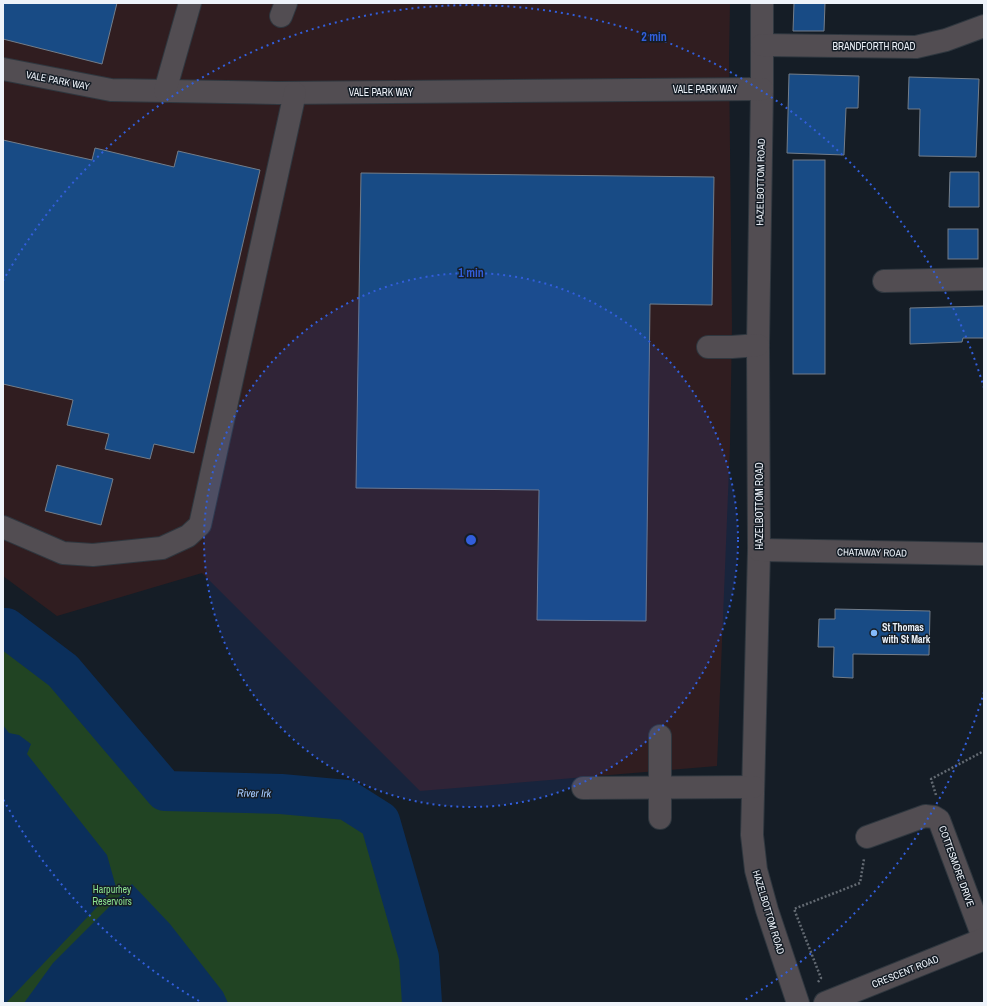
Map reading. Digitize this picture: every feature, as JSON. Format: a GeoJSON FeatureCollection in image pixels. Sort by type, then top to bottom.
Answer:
{"type":"FeatureCollection","features":[{"type":"Feature","properties":{"kind":"street"},"geometry":{"type":"LineString","coordinates":[[165,91],[190,3]]}},
{"type":"Feature","properties":{"kind":"street","name":"HAZELBOTTOM ROAD"},"geometry":{"type":"LineString","coordinates":[[762,3],[758,345],[759,550],[752,835],[756,870],[794,1002]]}},
{"type":"Feature","properties":{"kind":"street","name":"BRANDFORTH ROAD"},"geometry":{"type":"LineString","coordinates":[[762,45],[916,47],[946,40],[984,26]]}},
{"type":"Feature","properties":{"kind":"street","name":"VALE PARK WAY"},"geometry":{"type":"LineString","coordinates":[[3,69],[111,90],[295,93],[762,89]]}},
{"type":"Feature","properties":{"kind":"street"},"geometry":{"type":"LineString","coordinates":[[3,527],[63,553],[93,555],[162,548],[188,536],[200,525],[295,93]]}},
{"type":"Feature","properties":{"kind":"street"},"geometry":{"type":"LineString","coordinates":[[884,281],[984,279]]}},
{"type":"Feature","properties":{"kind":"street"},"geometry":{"type":"LineString","coordinates":[[708,347],[758,345]]}},
{"type":"Feature","properties":{"kind":"street","name":"CHATAWAY ROAD"},"geometry":{"type":"LineString","coordinates":[[759,550],[984,554]]}},
{"type":"Feature","properties":{"kind":"street"},"geometry":{"type":"LineString","coordinates":[[660,736],[660,818]]}},
{"type":"Feature","properties":{"kind":"street"},"geometry":{"type":"LineString","coordinates":[[583,788],[753,787]]}},
{"type":"Feature","properties":{"kind":"street","name":"COTTESMORE DRIVE"},"geometry":{"type":"LineString","coordinates":[[867,836],[925,816],[934,817],[939,820],[984,939]]}},
{"type":"Feature","properties":{"kind":"street","name":"CRESCENT ROAD"},"geometry":{"type":"LineString","coordinates":[[821,994],[984,939]]}},
{"type":"Feature","properties":{"kind":"path"},"geometry":{"type":"LineString","coordinates":[[934,817],[940,805],[931,779],[984,751]]}},
{"type":"Feature","properties":{"kind":"path"},"geometry":{"type":"LineString","coordinates":[[821,994],[821,978],[794,909],[860,883],[867,836]]}},
{"type":"Feature","properties":{"kind":"shaded area"},"geometry":{"type":"Polygon","coordinates":[[[3,3],[730,3],[729,59],[732,327],[730,445],[717,766],[420,791],[202,573],[57,616],[3,576],[3,3]]]}},
{"type":"Feature","properties":{"kind":"green space","name":"Harpurhey Reservoirs"},"geometry":{"type":"Polygon","coordinates":[[[3,639],[52,675],[160,797],[336,810],[371,832],[405,960],[406,1003],[3,1003],[3,639]]]}},
{"type":"Feature","properties":{"kind":"water"},"geometry":{"type":"Polygon","coordinates":[[[3,725],[9,733],[19,735],[31,744],[27,754],[107,855],[116,887],[6,1003],[3,1003],[3,725]]]}},
{"type":"Feature","properties":{"kind":"water"},"geometry":{"type":"Polygon","coordinates":[[[132,884],[170,924],[223,992],[228,1003],[24,1003],[53,963],[132,884]]]}},
{"type":"Feature","properties":{"kind":"building"},"geometry":{"type":"Polygon","coordinates":[[[3,3],[117,3],[102,64],[3,39],[3,3]]]}},
{"type":"Feature","properties":{"kind":"building"},"geometry":{"type":"Polygon","coordinates":[[[794,3],[825,3],[824,31],[793,31],[794,3]]]}},
{"type":"Feature","properties":{"kind":"building"},"geometry":{"type":"Polygon","coordinates":[[[789,74],[859,76],[858,108],[846,108],[844,155],[787,153],[789,74]]]}},
{"type":"Feature","properties":{"kind":"building"},"geometry":{"type":"Polygon","coordinates":[[[909,77],[979,79],[976,157],[919,156],[920,109],[908,109],[909,77]]]}},
{"type":"Feature","properties":{"kind":"building"},"geometry":{"type":"Polygon","coordinates":[[[3,140],[92,160],[95,148],[174,167],[178,151],[260,170],[194,453],[154,444],[150,459],[105,449],[109,434],[67,425],[73,400],[3,384],[3,140]]]}},
{"type":"Feature","properties":{"kind":"building"},"geometry":{"type":"Polygon","coordinates":[[[793,160],[825,160],[825,374],[793,374],[793,160]]]}},
{"type":"Feature","properties":{"kind":"building"},"geometry":{"type":"Polygon","coordinates":[[[950,172],[979,172],[979,207],[949,207],[950,172]]]}},
{"type":"Feature","properties":{"kind":"building"},"geometry":{"type":"Polygon","coordinates":[[[361,173],[714,177],[712,305],[650,304],[646,621],[537,620],[539,490],[356,488],[361,173]]]}},
{"type":"Feature","properties":{"kind":"building"},"geometry":{"type":"Polygon","coordinates":[[[948,229],[978,229],[978,259],[948,259],[948,229]]]}},
{"type":"Feature","properties":{"kind":"building"},"geometry":{"type":"Polygon","coordinates":[[[984,306],[984,338],[963,338],[962,342],[910,344],[910,308],[984,306]]]}},
{"type":"Feature","properties":{"kind":"building"},"geometry":{"type":"Polygon","coordinates":[[[57,465],[113,479],[101,525],[45,511],[57,465]]]}},
{"type":"Feature","properties":{"kind":"building","name":"St Thomas with St Mark"},"geometry":{"type":"Polygon","coordinates":[[[835,609],[930,611],[929,655],[853,654],[853,678],[833,677],[834,647],[818,647],[819,619],[835,619],[835,609]]]}},
{"type":"Feature","properties":{"kind":"waterway","name":"River Irk"},"geometry":{"type":"LineString","coordinates":[[3,628],[6,628],[63,671],[165,791],[281,794],[347,800],[380,821],[419,957],[422,1003]]}},
{"type":"Feature","properties":{"kind":"place","name":"St Thomas with St Mark"},"geometry":{"type":"Point","coordinates":[874,633]}}]}
